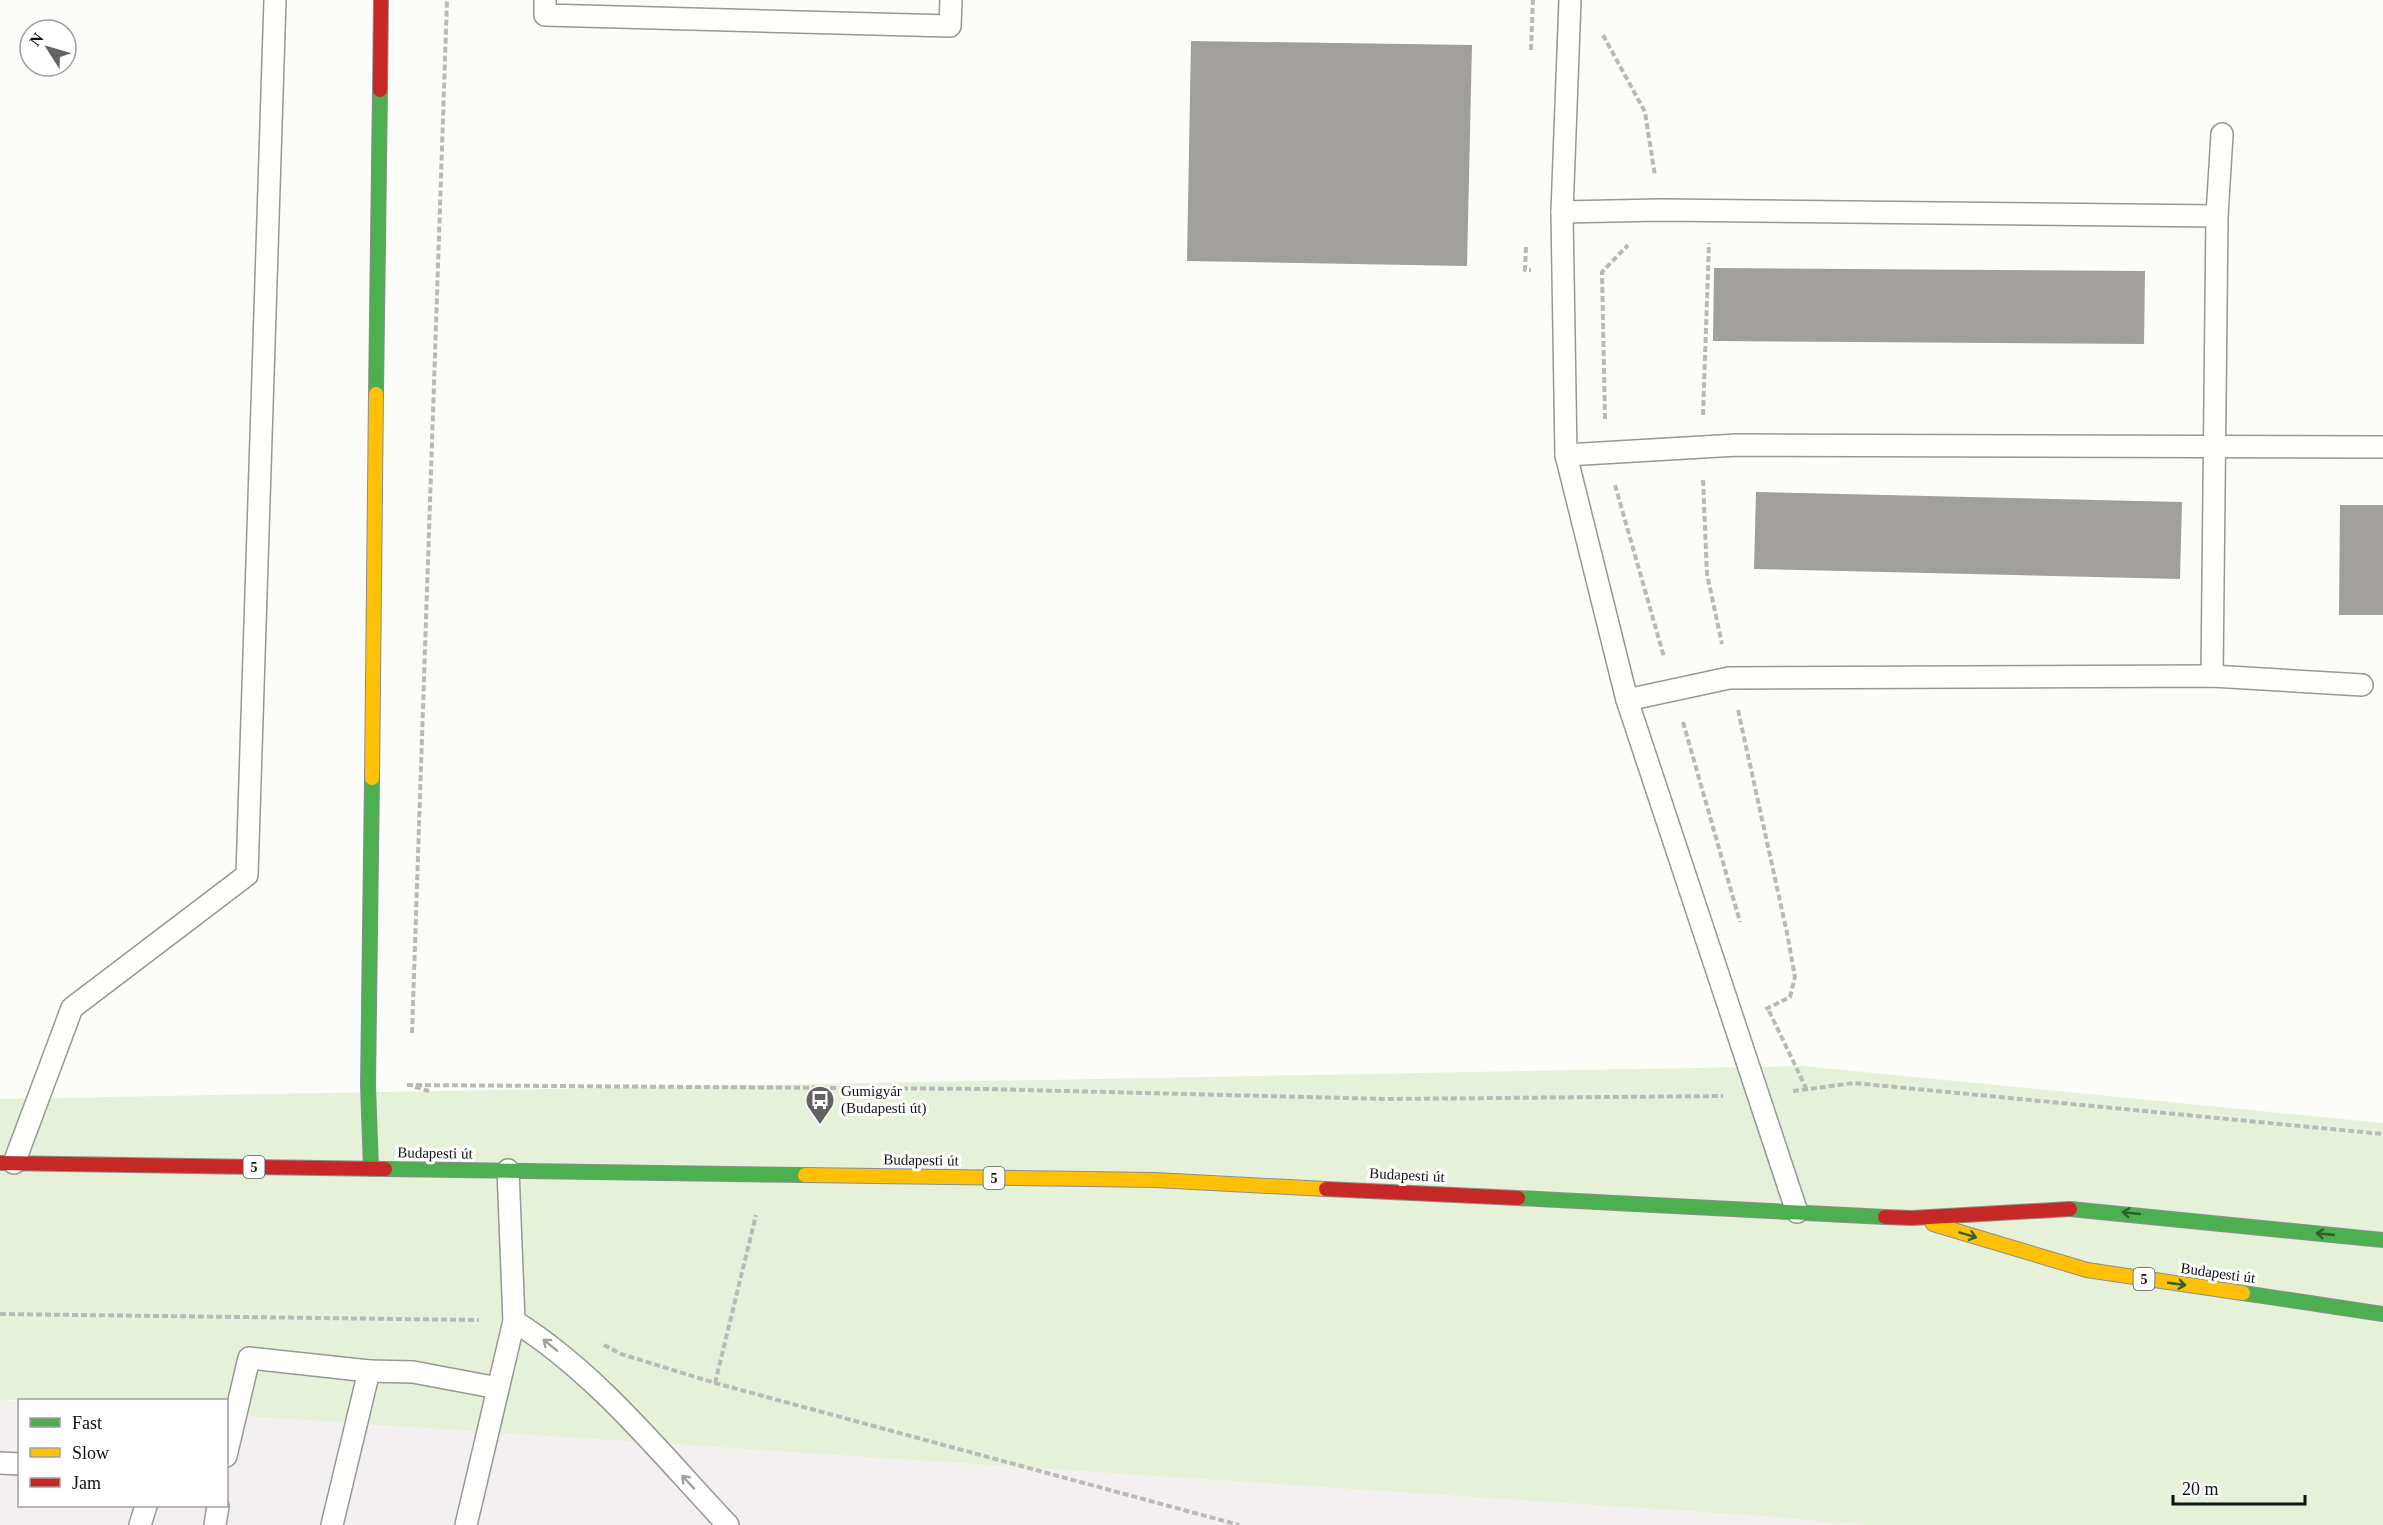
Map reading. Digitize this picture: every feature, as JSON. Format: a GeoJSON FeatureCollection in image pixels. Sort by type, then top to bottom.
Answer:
{"type":"FeatureCollection","features":[{"type":"Feature","properties":{"kind":"main road"},"geometry":{"type":"LineString","coordinates":[[371,1169],[368,1085],[381,0]]}},
{"type":"Feature","properties":{"kind":"main road","name":"Budapesti út"},"geometry":{"type":"LineString","coordinates":[[7,1163],[1155,1180],[1912,1218],[2079,1208],[2383,1240]]}},
{"type":"Feature","properties":{"kind":"main road","name":"Budapesti út"},"geometry":{"type":"LineString","coordinates":[[1912,1218],[2087,1270],[2383,1314]]}},
{"type":"Feature","properties":{"kind":"lane"},"geometry":{"type":"LineString","coordinates":[[7,1163],[72,1008],[247,875],[275,0]]}},
{"type":"Feature","properties":{"kind":"lane"},"geometry":{"type":"LineString","coordinates":[[545,0],[545,15],[950,26],[951,0]]}},
{"type":"Feature","properties":{"kind":"lane"},"geometry":{"type":"LineString","coordinates":[[1570,0],[1562,212],[1566,455],[1627,700],[1797,1212]]}},
{"type":"Feature","properties":{"kind":"lane"},"geometry":{"type":"LineString","coordinates":[[2212,676],[2217,216],[2222,134]]}},
{"type":"Feature","properties":{"kind":"lane"},"geometry":{"type":"LineString","coordinates":[[1562,212],[1661,210],[2217,216]]}},
{"type":"Feature","properties":{"kind":"lane"},"geometry":{"type":"LineString","coordinates":[[1566,455],[1749,445],[2383,447]]}},
{"type":"Feature","properties":{"kind":"lane"},"geometry":{"type":"LineString","coordinates":[[1627,700],[1730,678],[2212,676],[2362,685]]}},
{"type":"Feature","properties":{"kind":"lane"},"geometry":{"type":"LineString","coordinates":[[466,1525],[514,1321],[508,1170]]}},
{"type":"Feature","properties":{"kind":"lane"},"geometry":{"type":"LineString","coordinates":[[514,1321],[545,1340],[585,1374],[728,1525]]}},
{"type":"Feature","properties":{"kind":"lane"},"geometry":{"type":"LineString","coordinates":[[228,1447],[249,1358],[369,1371],[413,1372],[498,1388]]}},
{"type":"Feature","properties":{"kind":"lane"},"geometry":{"type":"LineString","coordinates":[[332,1525],[369,1371]]}},
{"type":"Feature","properties":{"kind":"lane"},"geometry":{"type":"LineString","coordinates":[[0,1463],[18,1464]]}},
{"type":"Feature","properties":{"kind":"lane"},"geometry":{"type":"LineString","coordinates":[[140,1525],[146,1507]]}},
{"type":"Feature","properties":{"kind":"lane"},"geometry":{"type":"LineString","coordinates":[[215,1525],[218,1507]]}},
{"type":"Feature","properties":{"kind":"path"},"geometry":{"type":"LineString","coordinates":[[411,1037],[447,0]]}},
{"type":"Feature","properties":{"kind":"path"},"geometry":{"type":"LineString","coordinates":[[1598,26],[1645,112],[1661,210],[1602,272],[1606,453],[1664,658]]}},
{"type":"Feature","properties":{"kind":"path"},"geometry":{"type":"LineString","coordinates":[[1710,211],[1702,447],[1707,574],[1746,742],[1795,977],[1790,997],[1768,1009],[1732,1018]]}},
{"type":"Feature","properties":{"kind":"path"},"geometry":{"type":"LineString","coordinates":[[1681,715],[1742,931]]}},
{"type":"Feature","properties":{"kind":"path"},"geometry":{"type":"LineString","coordinates":[[1761,999],[1807,1090]]}},
{"type":"Feature","properties":{"kind":"path"},"geometry":{"type":"LineString","coordinates":[[410,1073],[410,1085]]}},
{"type":"Feature","properties":{"kind":"path"},"geometry":{"type":"LineString","coordinates":[[368,1085],[985,1089],[1386,1099],[1759,1096],[1854,1083],[2383,1134]]}},
{"type":"Feature","properties":{"kind":"path"},"geometry":{"type":"LineString","coordinates":[[410,1085],[429,1091]]}},
{"type":"Feature","properties":{"kind":"path"},"geometry":{"type":"LineString","coordinates":[[716,1383],[766,1174]]}},
{"type":"Feature","properties":{"kind":"path"},"geometry":{"type":"LineString","coordinates":[[0,1314],[514,1321]]}},
{"type":"Feature","properties":{"kind":"path"},"geometry":{"type":"LineString","coordinates":[[595,1339],[621,1354],[716,1383],[1239,1525]]}},
{"type":"Feature","properties":{"kind":"shaded area"},"geometry":{"type":"Polygon","coordinates":[[[0,1400],[18,1401],[18,1507],[228,1507],[228,1415],[1761,1516],[1867,1525],[0,1525],[0,1400]]]}},
{"type":"Feature","properties":{"kind":"green space"},"geometry":{"type":"Polygon","coordinates":[[[1802,1066],[2383,1123],[2383,1525],[1867,1525],[1761,1516],[228,1415],[228,1399],[0,1400],[0,1099],[1802,1066]]]}},
{"type":"Feature","properties":{"kind":"building"},"geometry":{"type":"Polygon","coordinates":[[[1191,41],[1472,45],[1467,266],[1187,261],[1191,41]]]}},
{"type":"Feature","properties":{"kind":"building"},"geometry":{"type":"Polygon","coordinates":[[[1714,268],[2145,271],[2144,344],[1713,341],[1714,268]]]}},
{"type":"Feature","properties":{"kind":"building"},"geometry":{"type":"Polygon","coordinates":[[[1756,492],[2182,502],[2180,579],[1754,569],[1756,492]]]}},
{"type":"Feature","properties":{"kind":"building"},"geometry":{"type":"Polygon","coordinates":[[[2340,505],[2383,505],[2383,615],[2339,615],[2340,505]]]}},
{"type":"Feature","properties":{"kind":"traffic: fast"},"geometry":{"type":"LineString","coordinates":[[376,394],[380,90]]}},
{"type":"Feature","properties":{"kind":"traffic: fast"},"geometry":{"type":"LineString","coordinates":[[371,1169],[368,1085],[372,778]]}},
{"type":"Feature","properties":{"kind":"traffic: fast"},"geometry":{"type":"LineString","coordinates":[[385,1169],[805,1175]]}},
{"type":"Feature","properties":{"kind":"traffic: fast"},"geometry":{"type":"LineString","coordinates":[[1518,1198],[1885,1217]]}},
{"type":"Feature","properties":{"kind":"traffic: fast"},"geometry":{"type":"LineString","coordinates":[[2070,1209],[2383,1240]]}},
{"type":"Feature","properties":{"kind":"traffic: fast"},"geometry":{"type":"LineString","coordinates":[[2243,1293],[2383,1314]]}},
{"type":"Feature","properties":{"kind":"traffic: slow"},"geometry":{"type":"LineString","coordinates":[[372,778],[376,394]]}},
{"type":"Feature","properties":{"kind":"traffic: slow"},"geometry":{"type":"LineString","coordinates":[[805,1175],[1155,1180],[1326,1189]]}},
{"type":"Feature","properties":{"kind":"traffic: slow"},"geometry":{"type":"LineString","coordinates":[[1933,1224],[2087,1270],[2243,1293]]}},
{"type":"Feature","properties":{"kind":"traffic: jam"},"geometry":{"type":"LineString","coordinates":[[380,90],[381,0]]}},
{"type":"Feature","properties":{"kind":"traffic: jam"},"geometry":{"type":"LineString","coordinates":[[0,1163],[385,1169]]}},
{"type":"Feature","properties":{"kind":"traffic: jam"},"geometry":{"type":"LineString","coordinates":[[1326,1189],[1518,1198]]}},
{"type":"Feature","properties":{"kind":"traffic: jam"},"geometry":{"type":"LineString","coordinates":[[1885,1217],[1912,1218],[2070,1209]]}},
{"type":"Feature","properties":{"kind":"place","name":"Gumigyár (Budapesti út)"},"geometry":{"type":"Point","coordinates":[820,1126]}}]}
